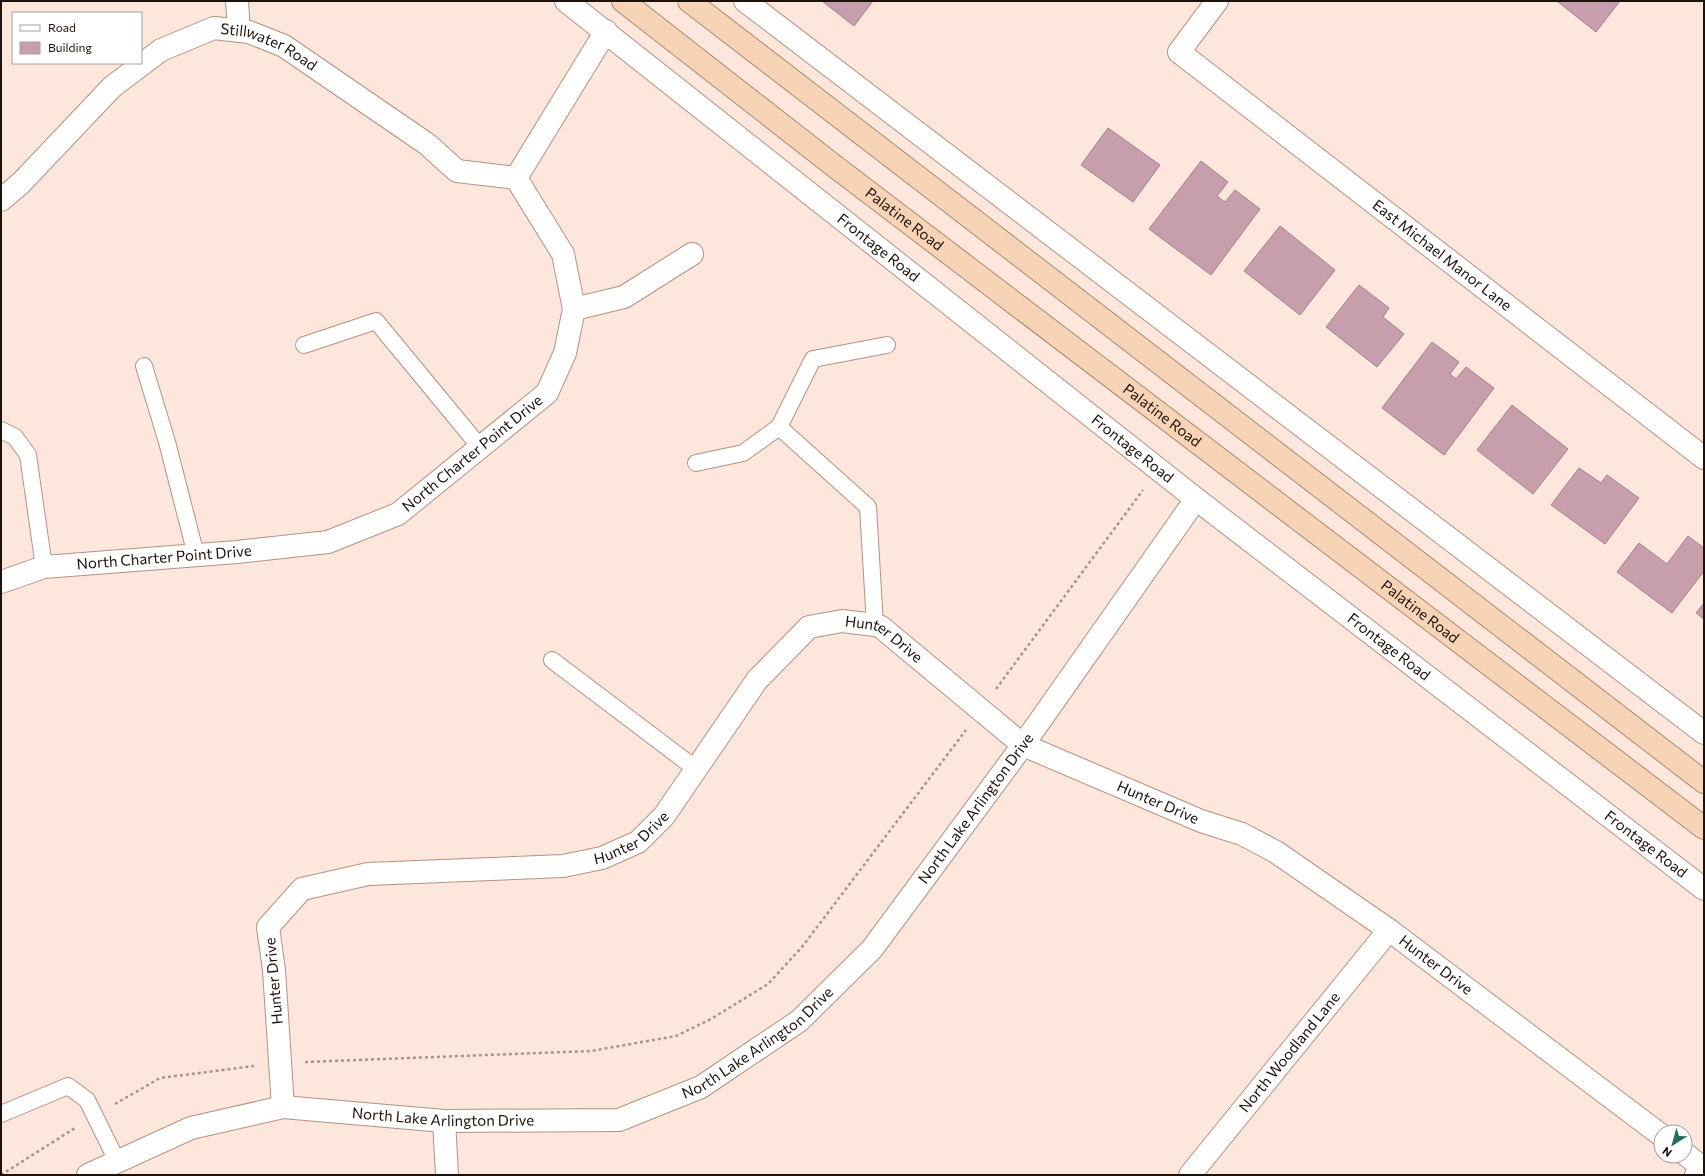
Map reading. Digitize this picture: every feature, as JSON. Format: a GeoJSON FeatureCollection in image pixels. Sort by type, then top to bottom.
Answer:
{"type":"FeatureCollection","features":[{"type":"Feature","properties":{"kind":"highway","name":"Palatine Road"},"geometry":{"type":"LineString","coordinates":[[623,1],[833,165],[1704,828]]}},
{"type":"Feature","properties":{"kind":"highway"},"geometry":{"type":"LineString","coordinates":[[689,1],[1704,782]]}},
{"type":"Feature","properties":{"kind":"highway"},"geometry":{"type":"LineString","coordinates":[[706,1],[861,133]]}},
{"type":"Feature","properties":{"kind":"street"},"geometry":{"type":"LineString","coordinates":[[237,1],[239,31]]}},
{"type":"Feature","properties":{"kind":"street","name":"Frontage Road"},"geometry":{"type":"LineString","coordinates":[[566,1],[606,31],[1196,499],[1704,889]]}},
{"type":"Feature","properties":{"kind":"street"},"geometry":{"type":"LineString","coordinates":[[745,1],[1704,733]]}},
{"type":"Feature","properties":{"kind":"street","name":"East Michael Manor Lane"},"geometry":{"type":"LineString","coordinates":[[1217,1],[1179,52],[1704,458]]}},
{"type":"Feature","properties":{"kind":"street","name":"Stillwater Road"},"geometry":{"type":"LineString","coordinates":[[1,200],[21,182],[112,87],[161,50],[214,28],[249,32],[284,46],[427,144],[457,171],[516,178]]}},
{"type":"Feature","properties":{"kind":"street"},"geometry":{"type":"LineString","coordinates":[[516,178],[606,31]]}},
{"type":"Feature","properties":{"kind":"street","name":"North Charter Point Drive"},"geometry":{"type":"LineString","coordinates":[[1,582],[44,568],[328,542],[398,514],[547,393],[565,353],[574,309],[563,254],[516,178]]}},
{"type":"Feature","properties":{"kind":"street"},"geometry":{"type":"LineString","coordinates":[[574,309],[624,297],[692,254]]}},
{"type":"Feature","properties":{"kind":"street","name":"North Lake Arlington Drive"},"geometry":{"type":"LineString","coordinates":[[88,1175],[191,1128],[283,1107],[444,1121],[619,1120],[701,1087],[799,1021],[872,950],[1023,745],[1196,499]]}},
{"type":"Feature","properties":{"kind":"street","name":"Hunter Drive"},"geometry":{"type":"LineString","coordinates":[[283,1107],[274,970],[268,927],[302,889],[368,874],[562,866],[602,858],[638,842],[664,816],[757,680],[809,627],[842,621],[881,626],[1023,745],[1201,821],[1242,834],[1276,852],[1389,930],[1653,1130]]}},
{"type":"Feature","properties":{"kind":"street","name":"North Woodland Lane"},"geometry":{"type":"LineString","coordinates":[[1190,1175],[1389,930]]}},
{"type":"Feature","properties":{"kind":"street"},"geometry":{"type":"LineString","coordinates":[[444,1121],[447,1175]]}},
{"type":"Feature","properties":{"kind":"lane"},"geometry":{"type":"LineString","coordinates":[[304,345],[376,321],[480,447]]}},
{"type":"Feature","properties":{"kind":"lane"},"geometry":{"type":"LineString","coordinates":[[696,463],[743,453],[779,427],[813,359],[887,345]]}},
{"type":"Feature","properties":{"kind":"lane"},"geometry":{"type":"LineString","coordinates":[[144,366],[167,442],[196,555]]}},
{"type":"Feature","properties":{"kind":"lane"},"geometry":{"type":"LineString","coordinates":[[779,427],[868,507],[874,625]]}},
{"type":"Feature","properties":{"kind":"lane"},"geometry":{"type":"LineString","coordinates":[[1,430],[15,437],[28,455],[44,568]]}},
{"type":"Feature","properties":{"kind":"lane"},"geometry":{"type":"LineString","coordinates":[[552,660],[696,769]]}},
{"type":"Feature","properties":{"kind":"lane"},"geometry":{"type":"LineString","coordinates":[[1,1114],[68,1086],[87,1100],[117,1161]]}},
{"type":"Feature","properties":{"kind":"path"},"geometry":{"type":"LineString","coordinates":[[1,1175],[160,1078],[280,1063],[591,1051],[676,1036],[711,1019],[768,984],[802,947],[1143,490],[1148,494]]}},
{"type":"Feature","properties":{"kind":"building"},"geometry":{"type":"Polygon","coordinates":[[[822,1],[873,1],[854,26],[822,1]]]}},
{"type":"Feature","properties":{"kind":"building"},"geometry":{"type":"Polygon","coordinates":[[[1557,1],[1620,1],[1596,32],[1557,1]]]}},
{"type":"Feature","properties":{"kind":"building"},"geometry":{"type":"Polygon","coordinates":[[[1108,128],[1160,165],[1133,202],[1081,165],[1108,128]]]}},
{"type":"Feature","properties":{"kind":"building"},"geometry":{"type":"Polygon","coordinates":[[[1201,161],[1228,182],[1217,196],[1225,202],[1235,190],[1260,209],[1211,275],[1149,229],[1201,161]]]}},
{"type":"Feature","properties":{"kind":"building"},"geometry":{"type":"Polygon","coordinates":[[[1280,226],[1335,270],[1300,315],[1244,271],[1280,226]]]}},
{"type":"Feature","properties":{"kind":"building"},"geometry":{"type":"Polygon","coordinates":[[[1359,285],[1389,308],[1383,317],[1404,334],[1377,367],[1326,327],[1359,285]]]}},
{"type":"Feature","properties":{"kind":"building"},"geometry":{"type":"Polygon","coordinates":[[[1432,342],[1459,362],[1450,374],[1456,379],[1466,367],[1494,388],[1444,455],[1382,408],[1432,342]]]}},
{"type":"Feature","properties":{"kind":"building"},"geometry":{"type":"Polygon","coordinates":[[[1512,405],[1568,449],[1533,494],[1477,450],[1512,405]]]}},
{"type":"Feature","properties":{"kind":"building"},"geometry":{"type":"Polygon","coordinates":[[[1579,468],[1601,483],[1607,475],[1639,498],[1605,544],[1551,505],[1579,468]]]}},
{"type":"Feature","properties":{"kind":"building"},"geometry":{"type":"Polygon","coordinates":[[[1688,536],[1704,548],[1704,571],[1672,613],[1617,572],[1639,543],[1667,564],[1688,536]]]}},
{"type":"Feature","properties":{"kind":"building"},"geometry":{"type":"Polygon","coordinates":[[[1704,603],[1704,619],[1696,613],[1704,603]]]}}]}
